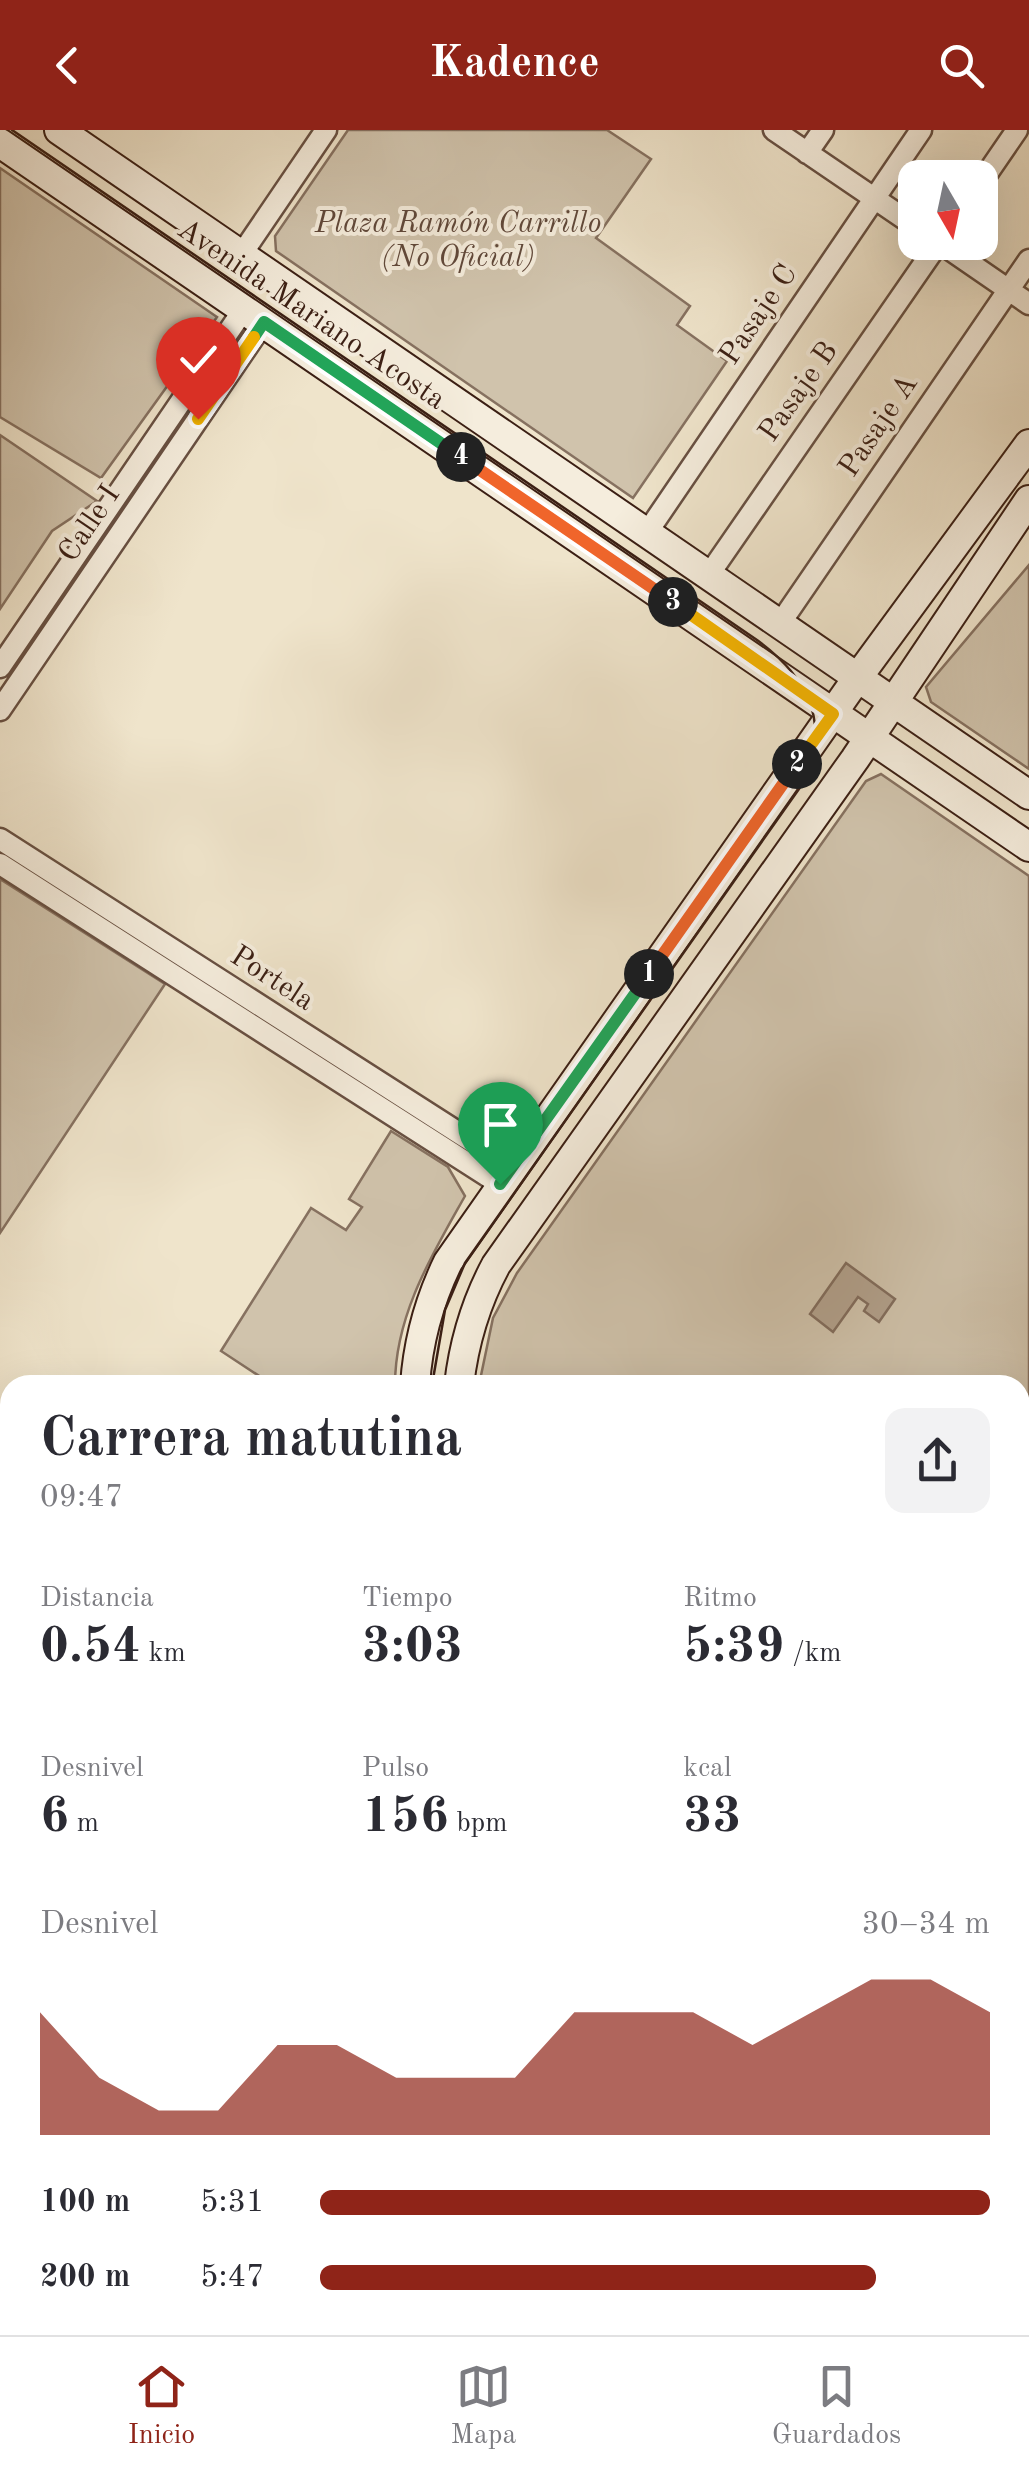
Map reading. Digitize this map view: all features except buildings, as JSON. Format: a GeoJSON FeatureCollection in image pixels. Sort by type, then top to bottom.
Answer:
{"type":"FeatureCollection","features":[{"type":"Feature","properties":{"kind":"main road","name":"Avenida Mariano Acosta"},"geometry":{"type":"LineString","coordinates":[[59,130],[1029,795]]}},
{"type":"Feature","properties":{"kind":"main road","name":"Avenida Mariano Acosta"},"geometry":{"type":"LineString","coordinates":[[0,143],[1029,848]]}},
{"type":"Feature","properties":{"kind":"main road"},"geometry":{"type":"LineString","coordinates":[[416,1375],[417,1355],[437,1285],[448,1262],[858,677],[1027,444]]}},
{"type":"Feature","properties":{"kind":"main road"},"geometry":{"type":"LineString","coordinates":[[460,1375],[472,1318],[496,1265],[869,738],[1029,500]]}},
{"type":"Feature","properties":{"kind":"main road"},"geometry":{"type":"LineString","coordinates":[[938,568],[969,590]]}},
{"type":"Feature","properties":{"kind":"street"},"geometry":{"type":"LineString","coordinates":[[241,255],[326,130]]}},
{"type":"Feature","properties":{"kind":"street"},"geometry":{"type":"LineString","coordinates":[[774,130],[898,214]]}},
{"type":"Feature","properties":{"kind":"street"},"geometry":{"type":"LineString","coordinates":[[807,152],[823,130]]}},
{"type":"Feature","properties":{"kind":"street","name":"Pasaje C"},"geometry":{"type":"LineString","coordinates":[[646,534],[921,130]]}},
{"type":"Feature","properties":{"kind":"street"},"geometry":{"type":"LineString","coordinates":[[996,160],[1017,130]]}},
{"type":"Feature","properties":{"kind":"street","name":"Pasaje B"},"geometry":{"type":"LineString","coordinates":[[708,576],[927,260]]}},
{"type":"Feature","properties":{"kind":"street"},"geometry":{"type":"LineString","coordinates":[[964,260],[1029,304]]}},
{"type":"Feature","properties":{"kind":"street","name":"Pasaje A"},"geometry":{"type":"LineString","coordinates":[[779,625],[1029,260]]}},
{"type":"Feature","properties":{"kind":"street","name":"Calle I"},"geometry":{"type":"LineString","coordinates":[[0,667],[254,316]]}},
{"type":"Feature","properties":{"kind":"street","name":"Calle I"},"geometry":{"type":"LineString","coordinates":[[0,710],[254,316]]}},
{"type":"Feature","properties":{"kind":"street","name":"Portela"},"geometry":{"type":"LineString","coordinates":[[0,839],[506,1175]]}},
{"type":"Feature","properties":{"kind":"street","name":"Portela"},"geometry":{"type":"LineString","coordinates":[[0,864],[506,1175]]}},
{"type":"Feature","properties":{"kind":"green space","name":"Plaza Ramón Carrillo (No Oficial)"},"geometry":{"type":"Polygon","coordinates":[[[348,130],[607,130],[651,159],[596,238],[690,306],[677,325],[727,361],[633,498],[276,251],[275,236],[348,130]]]}},
{"type":"Feature","properties":{"kind":"green space"},"geometry":{"type":"Polygon","coordinates":[[[0,168],[217,317],[101,478],[0,417],[0,168]]]}},
{"type":"Feature","properties":{"kind":"green space"},"geometry":{"type":"Polygon","coordinates":[[[0,435],[97,501],[52,531],[0,609],[0,435]]]}},
{"type":"Feature","properties":{"kind":"green space"},"geometry":{"type":"Polygon","coordinates":[[[1029,565],[1029,769],[931,702],[926,687],[1029,565]]]}},
{"type":"Feature","properties":{"kind":"green space"},"geometry":{"type":"Polygon","coordinates":[[[881,774],[1029,876],[1029,1375],[481,1375],[493,1318],[517,1273],[866,781],[881,774]]]}},
{"type":"Feature","properties":{"kind":"green space"},"geometry":{"type":"Polygon","coordinates":[[[0,879],[165,984],[0,1233],[0,879]]]}},
{"type":"Feature","properties":{"kind":"green space"},"geometry":{"type":"Polygon","coordinates":[[[391,1131],[448,1167],[465,1196],[428,1263],[408,1310],[396,1375],[258,1375],[221,1351],[311,1208],[346,1230],[362,1207],[349,1199],[391,1131]]]}},
{"type":"Feature","properties":{"kind":"shaded area"},"geometry":{"type":"Polygon","coordinates":[[[846,1263],[895,1299],[879,1322],[864,1311],[868,1304],[858,1297],[833,1332],[810,1314],[846,1263]]]}},
{"type":"Feature","properties":{"kind":"tram line"},"geometry":{"type":"LineString","coordinates":[[12,130],[757,640],[789,668],[809,700],[815,737],[806,779],[465,1263],[445,1310],[434,1375]]}},
{"type":"Feature","properties":{"kind":"route"},"geometry":{"type":"LineString","coordinates":[[198,419],[264,322],[833,714],[500,1184]]}}]}
